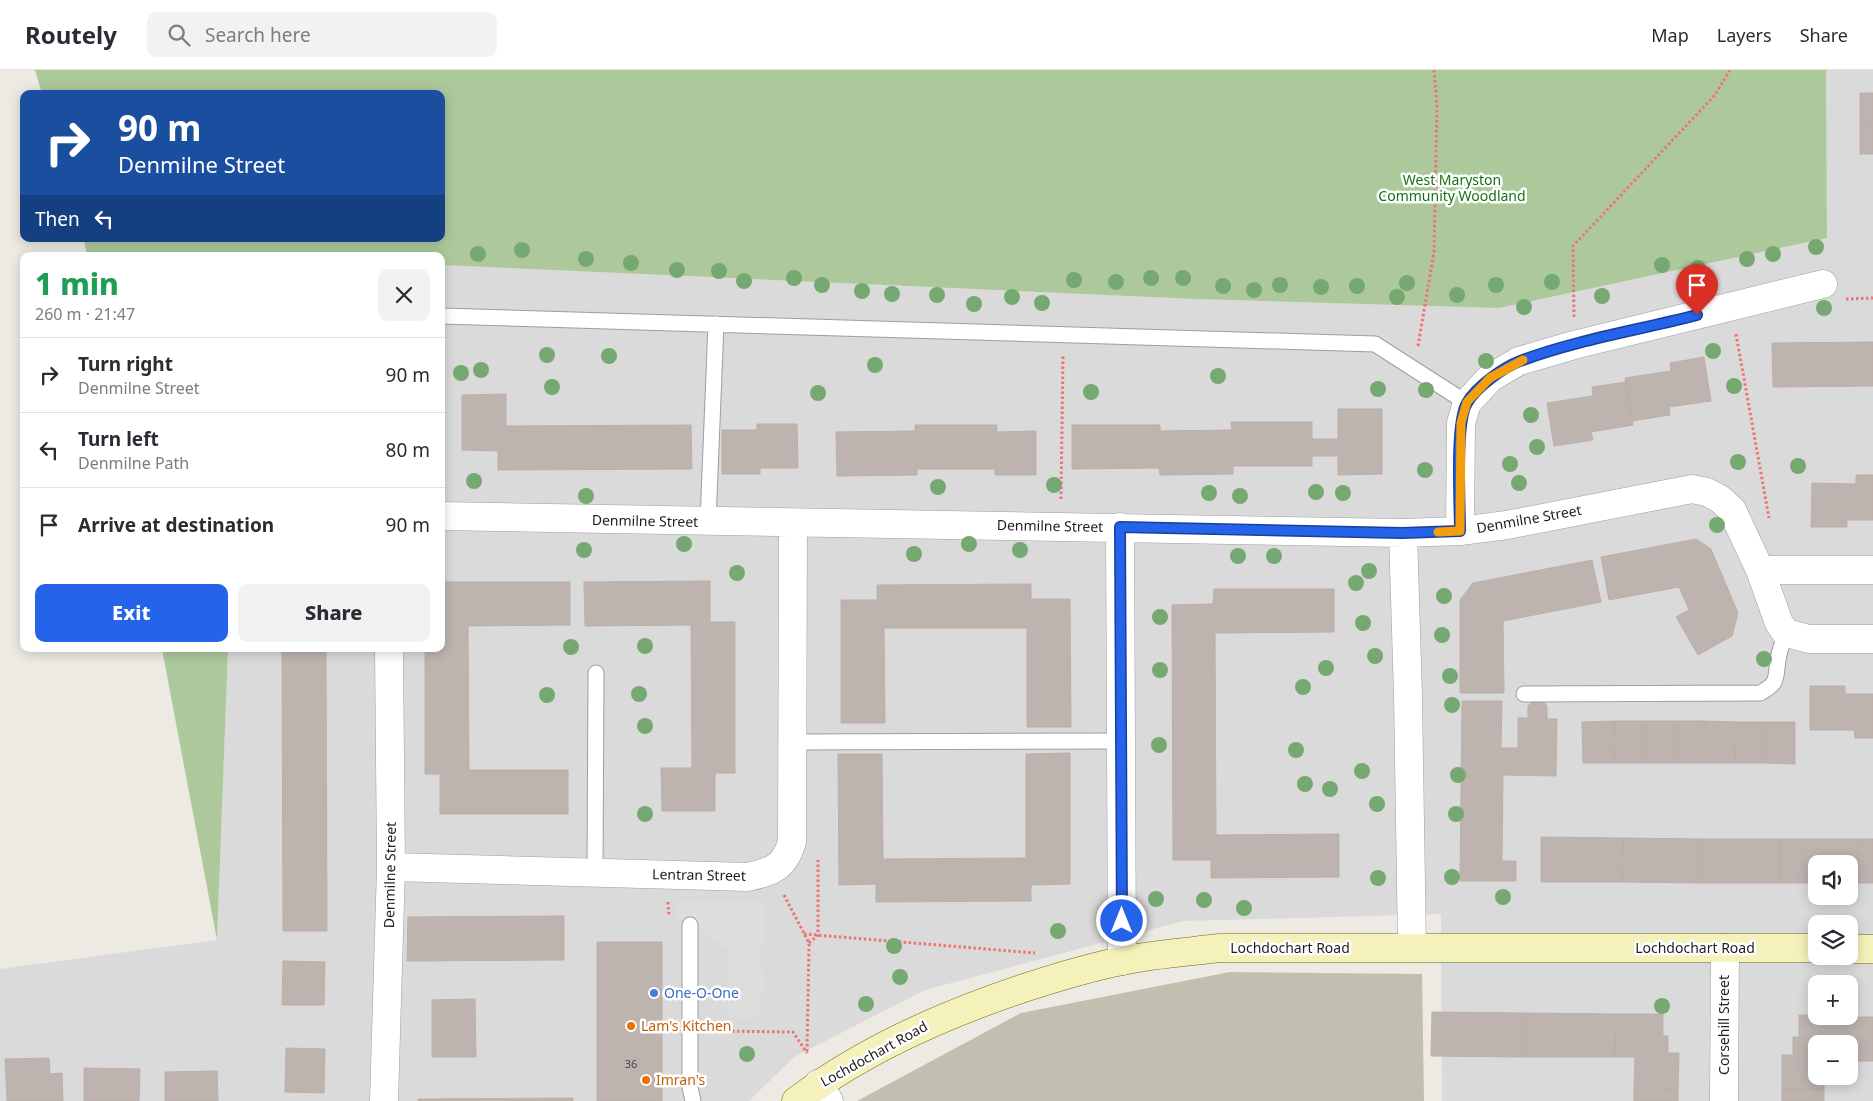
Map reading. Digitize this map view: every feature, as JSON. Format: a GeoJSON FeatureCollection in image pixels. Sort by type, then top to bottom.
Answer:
{"type":"FeatureCollection","features":[{"type":"Feature","properties":{"kind":"street"},"geometry":{"type":"LineString","coordinates":[[1460,531],[1461,423],[1467,402],[1490,378],[1519,361],[1574,345],[1823,284]]}},
{"type":"Feature","properties":{"kind":"street","name":"Denmilne Street"},"geometry":{"type":"LineString","coordinates":[[445,516],[1402,533],[1460,531],[1507,525],[1692,489],[1707,492],[1720,499],[1732,510],[1760,570],[1779,623],[1786,633]]}},
{"type":"Feature","properties":{"kind":"street"},"geometry":{"type":"LineString","coordinates":[[772,871],[787,856],[792,842],[793,523]]}},
{"type":"Feature","properties":{"kind":"street"},"geometry":{"type":"LineString","coordinates":[[1120,527],[1122,961]]}},
{"type":"Feature","properties":{"kind":"street"},"geometry":{"type":"LineString","coordinates":[[1402,533],[1408,696],[1412,947]]}},
{"type":"Feature","properties":{"kind":"street"},"geometry":{"type":"LineString","coordinates":[[1760,570],[1873,570]]}},
{"type":"Feature","properties":{"kind":"street"},"geometry":{"type":"LineString","coordinates":[[1786,633],[1809,639],[1873,639]]}},
{"type":"Feature","properties":{"kind":"street","name":"Denmilne Street"},"geometry":{"type":"LineString","coordinates":[[384,1101],[391,867],[389,652]]}},
{"type":"Feature","properties":{"kind":"street","name":"Lentran Street"},"geometry":{"type":"LineString","coordinates":[[391,867],[748,876],[772,871]]}},
{"type":"Feature","properties":{"kind":"street","name":"Lochdochart Road"},"geometry":{"type":"LineString","coordinates":[[796,1101],[824,1093],[909,1032],[978,1003],[1052,979],[1122,961],[1220,948],[1808,948]]}},
{"type":"Feature","properties":{"kind":"street","name":"Corsehill Street"},"geometry":{"type":"LineString","coordinates":[[1724,1101],[1725,948]]}},
{"type":"Feature","properties":{"kind":"street"},"geometry":{"type":"LineString","coordinates":[[1858,948],[1873,949]]}},
{"type":"Feature","properties":{"kind":"lane"},"geometry":{"type":"LineString","coordinates":[[445,316],[1375,344],[1467,402]]}},
{"type":"Feature","properties":{"kind":"lane"},"geometry":{"type":"LineString","coordinates":[[708,522],[716,324]]}},
{"type":"Feature","properties":{"kind":"lane"},"geometry":{"type":"LineString","coordinates":[[1524,694],[1760,693],[1770,688],[1777,676],[1778,660],[1786,633]]}},
{"type":"Feature","properties":{"kind":"lane"},"geometry":{"type":"LineString","coordinates":[[595,872],[596,673]]}},
{"type":"Feature","properties":{"kind":"lane"},"geometry":{"type":"LineString","coordinates":[[792,742],[1122,741]]}},
{"type":"Feature","properties":{"kind":"lane"},"geometry":{"type":"LineString","coordinates":[[690,925],[689,1030],[690,1087],[693,1101]]}},
{"type":"Feature","properties":{"kind":"path"},"geometry":{"type":"LineString","coordinates":[[1414,368],[1434,252],[1437,107],[1434,70]]}},
{"type":"Feature","properties":{"kind":"path"},"geometry":{"type":"LineString","coordinates":[[1574,345],[1573,246],[1715,95],[1730,70]]}},
{"type":"Feature","properties":{"kind":"path"},"geometry":{"type":"LineString","coordinates":[[1732,307],[1770,521]]}},
{"type":"Feature","properties":{"kind":"path"},"geometry":{"type":"LineString","coordinates":[[1060,526],[1063,335]]}},
{"type":"Feature","properties":{"kind":"path"},"geometry":{"type":"LineString","coordinates":[[809,943],[818,935],[818,853]]}},
{"type":"Feature","properties":{"kind":"path"},"geometry":{"type":"LineString","coordinates":[[772,871],[809,943],[807,1053]]}},
{"type":"Feature","properties":{"kind":"path"},"geometry":{"type":"LineString","coordinates":[[804,934],[1044,954]]}},
{"type":"Feature","properties":{"kind":"path"},"geometry":{"type":"LineString","coordinates":[[689,1030],[793,1032]]}},
{"type":"Feature","properties":{"kind":"shaded area"},"geometry":{"type":"Polygon","coordinates":[[[1826,70],[1873,70],[1873,1101],[1442,1101],[1441,914],[1183,921],[925,990],[794,1057],[749,1101],[0,1101],[0,969],[217,940],[228,652],[445,652],[445,265],[1195,299],[1499,308],[1827,238],[1826,70]]]}},
{"type":"Feature","properties":{"kind":"shaded area"},"geometry":{"type":"Polygon","coordinates":[[[677,901],[765,901],[765,949],[760,949],[760,970],[764,971],[764,996],[759,996],[759,1018],[728,1018],[728,949],[677,917],[677,901]]]}},
{"type":"Feature","properties":{"kind":"shaded area"},"geometry":{"type":"Polygon","coordinates":[[[1230,972],[1422,974],[1424,1101],[857,1101],[1021,1013],[1230,972]]]}},
{"type":"Feature","properties":{"kind":"green space","name":"West Maryston Community Woodland"},"geometry":{"type":"Polygon","coordinates":[[[35,70],[1826,70],[1827,238],[1499,308],[1195,299],[445,265],[445,252],[86,252],[85,242],[445,242],[445,90],[41,90],[35,70]]]}},
{"type":"Feature","properties":{"kind":"green space"},"geometry":{"type":"Polygon","coordinates":[[[163,652],[228,652],[217,940],[163,652]]]}},
{"type":"Feature","properties":{"kind":"building"},"geometry":{"type":"Polygon","coordinates":[[[1860,93],[1873,93],[1873,123],[1860,123],[1860,93]]]}},
{"type":"Feature","properties":{"kind":"building"},"geometry":{"type":"Polygon","coordinates":[[[1860,123],[1873,123],[1873,154],[1860,154],[1860,123]]]}},
{"type":"Feature","properties":{"kind":"building"},"geometry":{"type":"Polygon","coordinates":[[[1873,342],[1873,386],[1773,387],[1772,343],[1873,342]]]}},
{"type":"Feature","properties":{"kind":"building"},"geometry":{"type":"Polygon","coordinates":[[[1704,357],[1711,401],[1669,407],[1670,415],[1632,421],[1625,378],[1671,371],[1670,363],[1704,357]]]}},
{"type":"Feature","properties":{"kind":"building"},"geometry":{"type":"Polygon","coordinates":[[[1626,382],[1633,425],[1591,432],[1593,440],[1554,446],[1547,403],[1593,396],[1592,387],[1626,382]]]}},
{"type":"Feature","properties":{"kind":"building"},"geometry":{"type":"Polygon","coordinates":[[[506,394],[506,426],[691,425],[692,469],[498,470],[498,451],[462,450],[462,395],[506,394]]]}},
{"type":"Feature","properties":{"kind":"building"},"geometry":{"type":"Polygon","coordinates":[[[1338,409],[1382,409],[1382,474],[1338,475],[1338,456],[1312,456],[1312,466],[1233,466],[1233,474],[1160,475],[1159,468],[1072,469],[1072,425],[1160,425],[1160,431],[1232,430],[1231,422],[1312,422],[1312,439],[1338,439],[1338,409]]]}},
{"type":"Feature","properties":{"kind":"building"},"geometry":{"type":"Polygon","coordinates":[[[757,424],[797,424],[798,468],[760,468],[760,474],[722,474],[722,430],[757,430],[757,424]]]}},
{"type":"Feature","properties":{"kind":"building"},"geometry":{"type":"Polygon","coordinates":[[[915,425],[997,425],[997,432],[1036,431],[1036,475],[995,475],[995,469],[917,469],[917,475],[837,476],[836,432],[915,431],[915,425]]]}},
{"type":"Feature","properties":{"kind":"building"},"geometry":{"type":"Polygon","coordinates":[[[1856,475],[1873,475],[1873,520],[1847,520],[1847,527],[1811,527],[1812,483],[1856,484],[1856,475]]]}},
{"type":"Feature","properties":{"kind":"building"},"geometry":{"type":"Polygon","coordinates":[[[1696,539],[1711,549],[1738,613],[1732,636],[1698,655],[1676,617],[1689,610],[1679,587],[1609,600],[1601,557],[1696,539]]]}},
{"type":"Feature","properties":{"kind":"building"},"geometry":{"type":"Polygon","coordinates":[[[1592,560],[1601,602],[1503,621],[1504,693],[1460,693],[1460,600],[1473,583],[1592,560]]]}},
{"type":"Feature","properties":{"kind":"building"},"geometry":{"type":"Polygon","coordinates":[[[710,581],[710,622],[735,622],[735,773],[715,773],[715,811],[662,811],[661,768],[692,768],[691,625],[585,626],[584,582],[710,581]]]}},
{"type":"Feature","properties":{"kind":"building"},"geometry":{"type":"Polygon","coordinates":[[[445,582],[570,582],[570,625],[468,626],[469,770],[568,770],[568,814],[440,814],[440,774],[425,774],[425,652],[445,652],[445,582]]]}},
{"type":"Feature","properties":{"kind":"building"},"geometry":{"type":"Polygon","coordinates":[[[1031,584],[1031,599],[1070,599],[1071,727],[1027,727],[1027,628],[884,628],[885,723],[841,723],[841,600],[877,600],[877,585],[1031,584]]]}},
{"type":"Feature","properties":{"kind":"building"},"geometry":{"type":"Polygon","coordinates":[[[1214,589],[1334,589],[1334,632],[1215,633],[1216,835],[1339,834],[1339,877],[1211,878],[1211,860],[1173,860],[1172,605],[1213,604],[1214,589]]]}},
{"type":"Feature","properties":{"kind":"building"},"geometry":{"type":"Polygon","coordinates":[[[282,652],[326,652],[327,931],[283,931],[282,652]]]}},
{"type":"Feature","properties":{"kind":"building"},"geometry":{"type":"Polygon","coordinates":[[[1810,686],[1845,686],[1845,694],[1873,694],[1873,738],[1855,738],[1854,730],[1810,730],[1810,686]]]}},
{"type":"Feature","properties":{"kind":"building"},"geometry":{"type":"Polygon","coordinates":[[[1462,701],[1502,701],[1501,748],[1518,748],[1518,718],[1528,718],[1528,706],[1533,701],[1543,701],[1547,706],[1547,719],[1557,719],[1556,776],[1503,775],[1502,861],[1516,861],[1516,881],[1460,881],[1462,701]]]}},
{"type":"Feature","properties":{"kind":"building"},"geometry":{"type":"Polygon","coordinates":[[[1615,721],[1614,763],[1583,763],[1582,722],[1615,721]]]}},
{"type":"Feature","properties":{"kind":"building"},"geometry":{"type":"Polygon","coordinates":[[[1615,721],[1645,721],[1645,763],[1614,763],[1615,721]]]}},
{"type":"Feature","properties":{"kind":"building"},"geometry":{"type":"Polygon","coordinates":[[[1645,721],[1675,721],[1675,763],[1645,763],[1645,721]]]}},
{"type":"Feature","properties":{"kind":"building"},"geometry":{"type":"Polygon","coordinates":[[[1675,721],[1704,721],[1704,763],[1675,763],[1675,721]]]}},
{"type":"Feature","properties":{"kind":"building"},"geometry":{"type":"Polygon","coordinates":[[[1704,721],[1736,722],[1735,763],[1704,763],[1704,721]]]}},
{"type":"Feature","properties":{"kind":"building"},"geometry":{"type":"Polygon","coordinates":[[[1736,722],[1766,722],[1766,763],[1735,763],[1736,722]]]}},
{"type":"Feature","properties":{"kind":"building"},"geometry":{"type":"Polygon","coordinates":[[[1766,722],[1795,722],[1795,764],[1766,763],[1766,722]]]}},
{"type":"Feature","properties":{"kind":"building"},"geometry":{"type":"Polygon","coordinates":[[[1070,753],[1070,884],[1031,885],[1031,901],[876,902],[876,884],[839,885],[838,754],[882,754],[883,859],[1026,858],[1026,754],[1070,753]]]}},
{"type":"Feature","properties":{"kind":"building"},"geometry":{"type":"Polygon","coordinates":[[[1541,837],[1623,838],[1622,882],[1541,882],[1541,837]]]}},
{"type":"Feature","properties":{"kind":"building"},"geometry":{"type":"Polygon","coordinates":[[[1623,838],[1702,839],[1702,883],[1622,882],[1623,838]]]}},
{"type":"Feature","properties":{"kind":"building"},"geometry":{"type":"Polygon","coordinates":[[[1702,839],[1780,839],[1780,883],[1702,883],[1702,839]]]}},
{"type":"Feature","properties":{"kind":"building"},"geometry":{"type":"Polygon","coordinates":[[[1780,839],[1858,839],[1858,855],[1808,855],[1808,883],[1780,883],[1780,839]]]}},
{"type":"Feature","properties":{"kind":"building"},"geometry":{"type":"Polygon","coordinates":[[[1858,839],[1873,839],[1873,883],[1858,883],[1858,839]]]}},
{"type":"Feature","properties":{"kind":"building"},"geometry":{"type":"Polygon","coordinates":[[[564,916],[564,960],[407,961],[408,917],[564,916]]]}},
{"type":"Feature","properties":{"kind":"building"},"geometry":{"type":"Polygon","coordinates":[[[597,942],[662,942],[662,1101],[597,1101],[597,942]]]}},
{"type":"Feature","properties":{"kind":"building"},"geometry":{"type":"Polygon","coordinates":[[[283,961],[325,962],[324,1005],[282,1005],[283,961]]]}},
{"type":"Feature","properties":{"kind":"building"},"geometry":{"type":"Polygon","coordinates":[[[475,999],[476,1057],[432,1057],[432,1000],[475,999]]]}},
{"type":"Feature","properties":{"kind":"building"},"geometry":{"type":"Polygon","coordinates":[[[1432,1012],[1523,1013],[1523,1057],[1431,1056],[1432,1012]]]}},
{"type":"Feature","properties":{"kind":"building"},"geometry":{"type":"Polygon","coordinates":[[[1523,1013],[1616,1014],[1615,1057],[1523,1057],[1523,1013]]]}},
{"type":"Feature","properties":{"kind":"building"},"geometry":{"type":"Polygon","coordinates":[[[1616,1014],[1663,1014],[1663,1036],[1668,1036],[1668,1053],[1679,1053],[1678,1089],[1634,1088],[1635,1057],[1615,1057],[1616,1014]]]}},
{"type":"Feature","properties":{"kind":"building"},"geometry":{"type":"Polygon","coordinates":[[[1799,1015],[1808,1015],[1808,1025],[1847,1025],[1848,1035],[1808,1035],[1808,1085],[1824,1085],[1824,1089],[1782,1089],[1782,1055],[1793,1055],[1793,1037],[1799,1037],[1799,1015]]]}},
{"type":"Feature","properties":{"kind":"building"},"geometry":{"type":"Polygon","coordinates":[[[1858,1017],[1873,1017],[1873,1061],[1858,1061],[1858,1035],[1848,1035],[1848,1025],[1858,1025],[1858,1017]]]}},
{"type":"Feature","properties":{"kind":"building"},"geometry":{"type":"Polygon","coordinates":[[[286,1048],[325,1049],[324,1093],[285,1092],[286,1048]]]}},
{"type":"Feature","properties":{"kind":"building"},"geometry":{"type":"Polygon","coordinates":[[[49,1058],[50,1074],[62,1073],[63,1101],[7,1101],[5,1059],[49,1058]]]}},
{"type":"Feature","properties":{"kind":"building"},"geometry":{"type":"Polygon","coordinates":[[[84,1068],[140,1069],[139,1101],[84,1101],[84,1068]]]}},
{"type":"Feature","properties":{"kind":"building"},"geometry":{"type":"Polygon","coordinates":[[[217,1071],[218,1101],[165,1101],[165,1072],[217,1071]]]}},
{"type":"Feature","properties":{"kind":"building"},"geometry":{"type":"Polygon","coordinates":[[[1634,1088],[1678,1089],[1678,1101],[1634,1101],[1634,1088]]]}},
{"type":"Feature","properties":{"kind":"building"},"geometry":{"type":"Polygon","coordinates":[[[1782,1089],[1824,1089],[1824,1101],[1782,1101],[1782,1089]]]}},
{"type":"Feature","properties":{"kind":"building"},"geometry":{"type":"Polygon","coordinates":[[[573,1098],[573,1101],[418,1101],[418,1099],[573,1098]]]}},
{"type":"Feature","properties":{"kind":"slow traffic"},"geometry":{"type":"LineString","coordinates":[[1438,532],[1460,531],[1461,423],[1467,402],[1490,378],[1523,360]]}},
{"type":"Feature","properties":{"kind":"place","name":"One-O-One"},"geometry":{"type":"Point","coordinates":[654,993]}},
{"type":"Feature","properties":{"kind":"place","name":"Lam's Kitchen"},"geometry":{"type":"Point","coordinates":[631,1026]}},
{"type":"Feature","properties":{"kind":"place","name":"Imran's"},"geometry":{"type":"Point","coordinates":[646,1080]}},
{"type":"Feature","properties":{"kind":"route"},"geometry":{"type":"LineString","coordinates":[[1122,921],[1120,527],[1402,533],[1460,531],[1461,423],[1467,402],[1490,378],[1519,361],[1574,345],[1697,315]]}}]}
